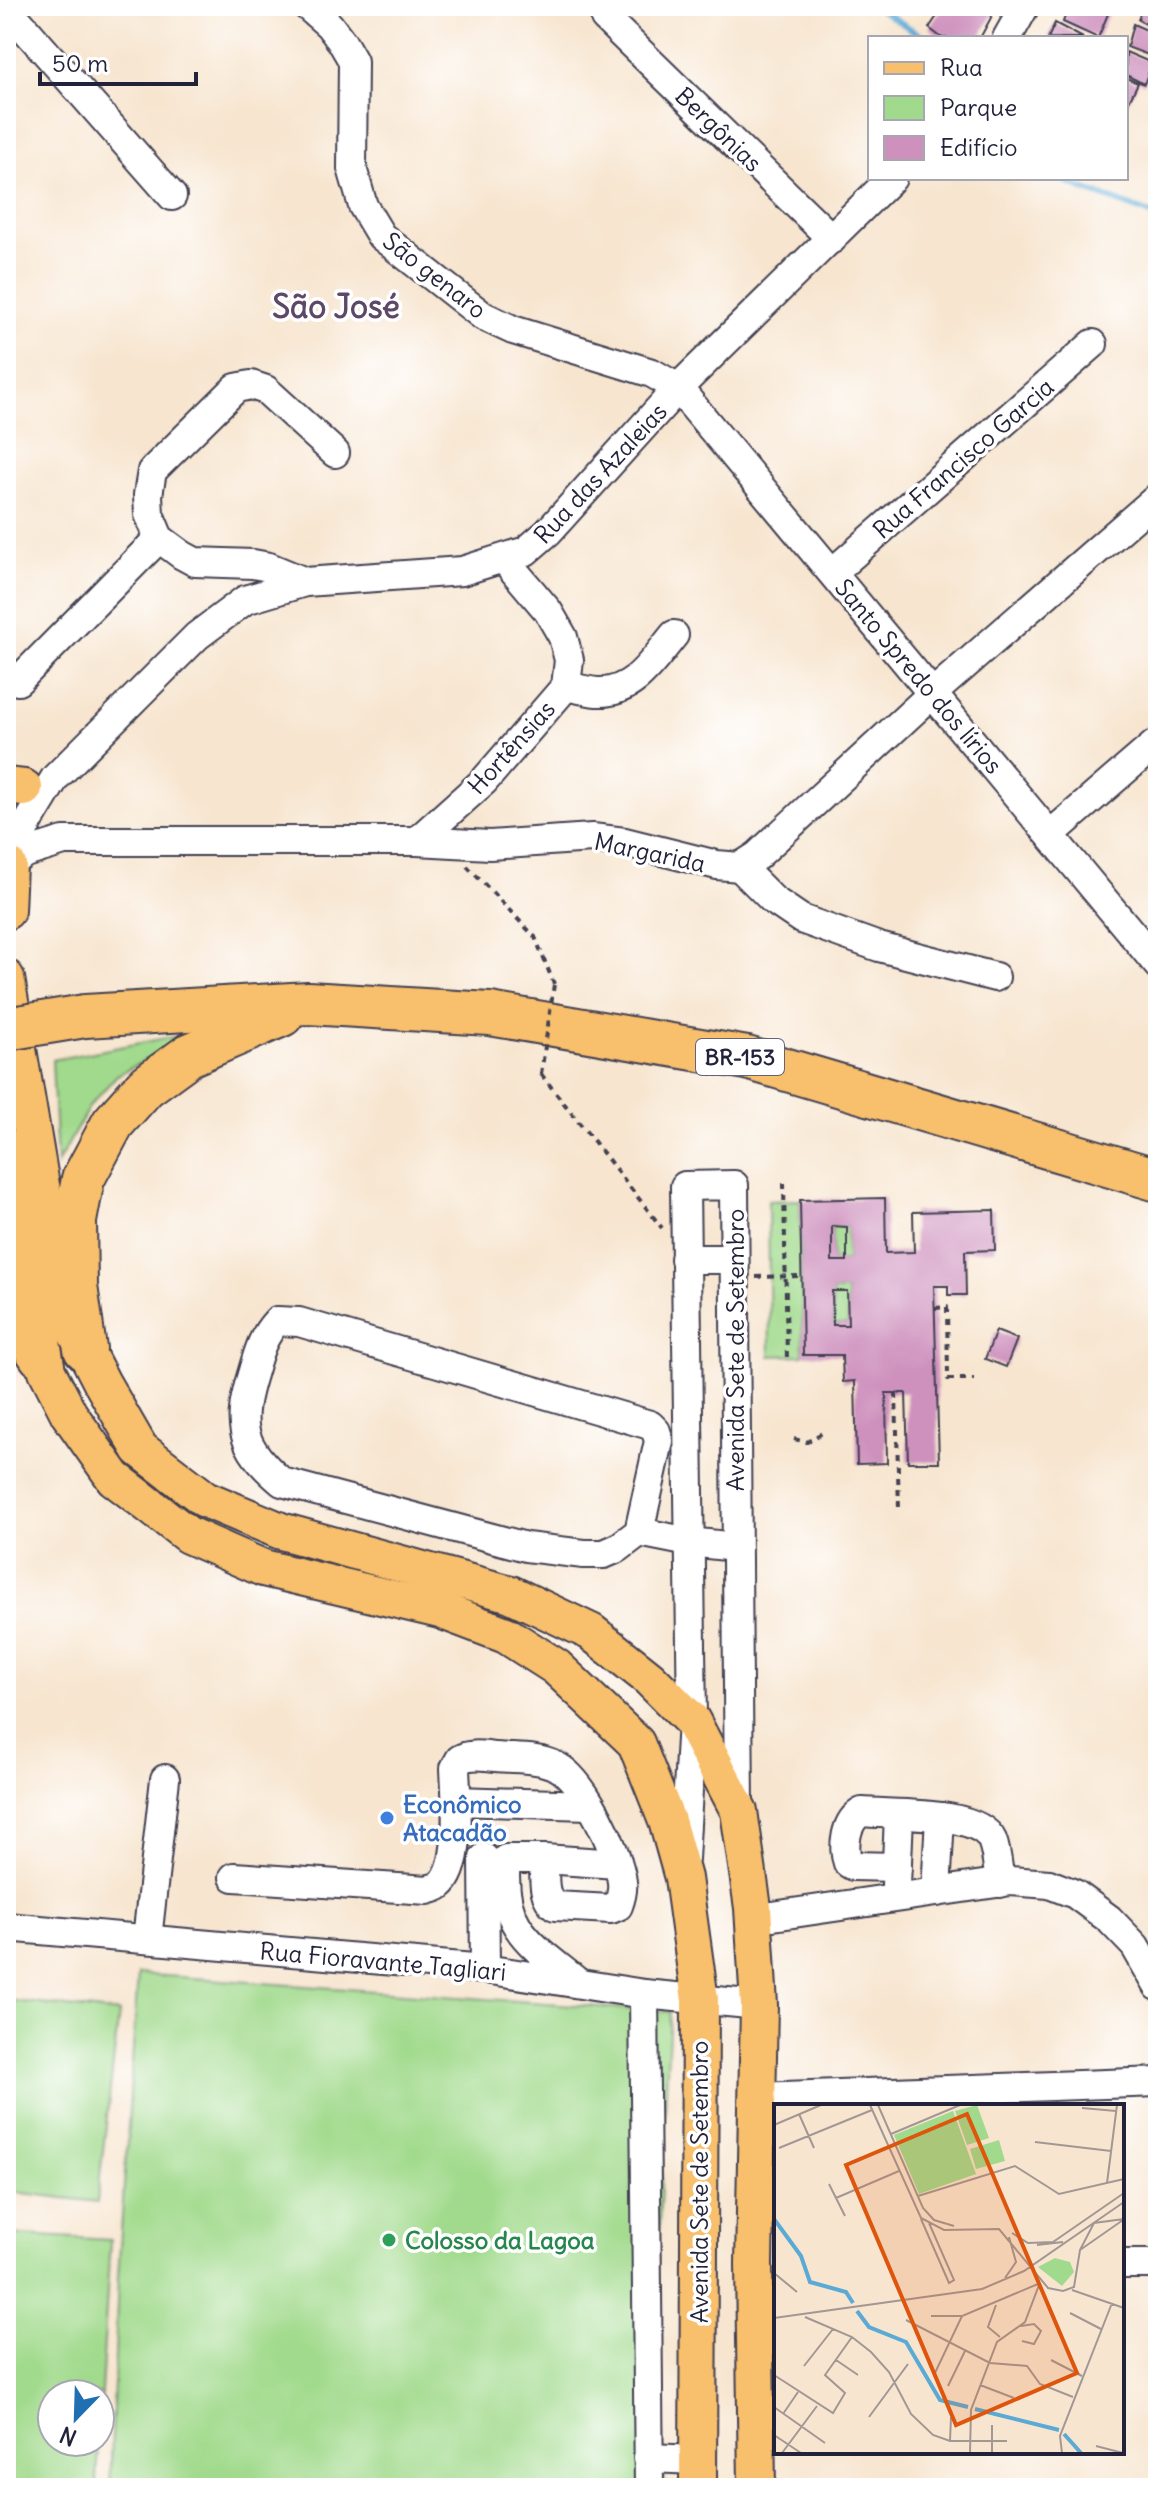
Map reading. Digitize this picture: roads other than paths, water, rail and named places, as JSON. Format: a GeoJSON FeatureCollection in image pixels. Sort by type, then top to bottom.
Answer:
{"type":"FeatureCollection","features":[{"type":"Feature","properties":{"kind":"highway"},"geometry":{"type":"LineString","coordinates":[[85,1349],[76,1286],[75,1221],[83,1179],[113,1123],[145,1087],[189,1055],[308,1003]]}},
{"type":"Feature","properties":{"kind":"highway","name":"BR-153"},"geometry":{"type":"LineString","coordinates":[[6,1029],[85,1016],[308,1003],[490,1014],[747,1058],[1158,1180]]}},
{"type":"Feature","properties":{"kind":"main road"},"geometry":{"type":"LineString","coordinates":[[6,911],[8,862]]}},
{"type":"Feature","properties":{"kind":"main road","name":"Avenida Sete de Setembro"},"geometry":{"type":"LineString","coordinates":[[6,978],[56,1274],[68,1317],[140,1449],[205,1499],[281,1531],[511,1594],[591,1632],[649,1678],[692,1721],[739,1811],[753,1919],[759,2005],[757,2097],[766,2143],[757,2488]]}},
{"type":"Feature","properties":{"kind":"main road","name":"Avenida Sete de Setembro"},"geometry":{"type":"LineString","coordinates":[[6,1128],[47,1371]]}},
{"type":"Feature","properties":{"kind":"main road","name":"Avenida Sete de Setembro"},"geometry":{"type":"LineString","coordinates":[[6,1309],[47,1371],[69,1414],[114,1478],[188,1535],[263,1568],[453,1615],[506,1635],[556,1667],[636,1743],[667,1821],[683,1878],[700,2000],[698,2474]]}},
{"type":"Feature","properties":{"kind":"main road"},"geometry":{"type":"LineString","coordinates":[[698,2264],[765,2264]]}},
{"type":"Feature","properties":{"kind":"street","name":"São genaro"},"geometry":{"type":"LineString","coordinates":[[307,6],[329,25],[353,61],[352,168],[363,206],[381,236],[483,316],[513,330],[652,373],[678,388]]}},
{"type":"Feature","properties":{"kind":"street"},"geometry":{"type":"LineString","coordinates":[[1008,36],[1025,6]]}},
{"type":"Feature","properties":{"kind":"street"},"geometry":{"type":"LineString","coordinates":[[6,7],[172,196]]}},
{"type":"Feature","properties":{"kind":"street","name":"Bergônias"},"geometry":{"type":"LineString","coordinates":[[605,18],[832,239]]}},
{"type":"Feature","properties":{"kind":"street","name":"Rua das Azaleias"},"geometry":{"type":"LineString","coordinates":[[8,862],[23,786],[197,636],[245,600],[305,582],[462,571],[526,551],[548,532],[678,388],[890,180]]}},
{"type":"Feature","properties":{"kind":"street","name":"Rua Francisco Garcia"},"geometry":{"type":"LineString","coordinates":[[833,572],[1093,344]]}},
{"type":"Feature","properties":{"kind":"street"},"geometry":{"type":"LineString","coordinates":[[305,582],[261,565],[195,562],[182,555],[159,538],[149,514],[152,471],[236,388],[251,385],[266,390],[335,453]]}},
{"type":"Feature","properties":{"kind":"street","name":"Santo Spredo dos lírios"},"geometry":{"type":"LineString","coordinates":[[678,388],[1158,965]]}},
{"type":"Feature","properties":{"kind":"street","name":"Margarida"},"geometry":{"type":"LineString","coordinates":[[8,862],[25,853],[64,841],[417,841],[490,845],[592,838],[625,842],[717,865],[740,867],[757,856],[933,693],[1158,497]]}},
{"type":"Feature","properties":{"kind":"street"},"geometry":{"type":"LineString","coordinates":[[18,681],[159,538]]}},
{"type":"Feature","properties":{"kind":"street","name":"Hortênsias"},"geometry":{"type":"LineString","coordinates":[[417,841],[484,781],[566,686],[569,660],[563,637],[548,611],[504,559]]}},
{"type":"Feature","properties":{"kind":"street"},"geometry":{"type":"LineString","coordinates":[[566,686],[599,692],[620,689],[642,675],[674,635]]}},
{"type":"Feature","properties":{"kind":"street"},"geometry":{"type":"LineString","coordinates":[[1051,834],[1154,745]]}},
{"type":"Feature","properties":{"kind":"street"},"geometry":{"type":"LineString","coordinates":[[6,826],[11,842],[8,862]]}},
{"type":"Feature","properties":{"kind":"street"},"geometry":{"type":"LineString","coordinates":[[740,867],[773,900],[801,919],[879,947],[995,977]]}},
{"type":"Feature","properties":{"kind":"street","name":"Avenida Sete de Setembro"},"geometry":{"type":"LineString","coordinates":[[683,1878],[692,1721],[685,1186],[734,1185],[739,1811]]}},
{"type":"Feature","properties":{"kind":"street"},"geometry":{"type":"LineString","coordinates":[[685,1259],[734,1268]]}},
{"type":"Feature","properties":{"kind":"street"},"geometry":{"type":"LineString","coordinates":[[639,1532],[659,1441],[650,1425],[299,1322],[277,1321],[263,1337],[242,1406],[247,1441],[260,1464],[282,1482],[526,1547],[604,1554],[639,1532],[736,1547]]}},
{"type":"Feature","properties":{"kind":"street"},"geometry":{"type":"LineString","coordinates":[[234,1877],[428,1890],[440,1885],[454,1858],[455,1768],[460,1759],[472,1756],[540,1760],[559,1767],[576,1783],[600,1822],[617,1864],[622,1881],[618,1906],[611,1909],[555,1906],[546,1893],[544,1859]]}},
{"type":"Feature","properties":{"kind":"street"},"geometry":{"type":"LineString","coordinates":[[147,1939],[165,1779]]}},
{"type":"Feature","properties":{"kind":"street"},"geometry":{"type":"LineString","coordinates":[[456,1801],[589,1805]]}},
{"type":"Feature","properties":{"kind":"street"},"geometry":{"type":"LineString","coordinates":[[897,1867],[853,1866],[848,1863],[845,1856],[849,1824],[853,1817],[862,1812],[961,1820],[991,1839],[1000,1883]]}},
{"type":"Feature","properties":{"kind":"street"},"geometry":{"type":"LineString","coordinates":[[896,1898],[899,1816]]}},
{"type":"Feature","properties":{"kind":"street"},"geometry":{"type":"LineString","coordinates":[[936,1892],[940,1817]]}},
{"type":"Feature","properties":{"kind":"street"},"geometry":{"type":"LineString","coordinates":[[454,1858],[617,1864]]}},
{"type":"Feature","properties":{"kind":"street"},"geometry":{"type":"LineString","coordinates":[[485,1969],[495,1859]]}},
{"type":"Feature","properties":{"kind":"street"},"geometry":{"type":"LineString","coordinates":[[495,1859],[514,1923],[525,1938],[576,1981]]}},
{"type":"Feature","properties":{"kind":"street"},"geometry":{"type":"LineString","coordinates":[[753,1919],[1000,1883],[1049,1884],[1075,1894],[1109,1919],[1135,1946],[1158,1986]]}},
{"type":"Feature","properties":{"kind":"street","name":"Rua Fioravante Tagliari"},"geometry":{"type":"LineString","coordinates":[[6,1927],[485,1969],[644,1994],[759,2005]]}},
{"type":"Feature","properties":{"kind":"street"},"geometry":{"type":"LineString","coordinates":[[644,1994],[649,2488]]}},
{"type":"Feature","properties":{"kind":"street"},"geometry":{"type":"LineString","coordinates":[[757,2097],[1158,2082]]}},
{"type":"Feature","properties":{"kind":"street"},"geometry":{"type":"LineString","coordinates":[[1124,2264],[1158,2264]]}},
{"type":"Feature","properties":{"kind":"street"},"geometry":{"type":"LineString","coordinates":[[648,2458],[698,2474]]}},
{"type":"Feature","properties":{"kind":"waterway"},"geometry":{"type":"LineString","coordinates":[[875,6],[922,36]]}},
{"type":"Feature","properties":{"kind":"waterway"},"geometry":{"type":"LineString","coordinates":[[1065,180],[1158,219]]}},
{"type":"Feature","properties":{"kind":"place","name":"Econômico Atacadão"},"geometry":{"type":"Point","coordinates":[387,1818]}},
{"type":"Feature","properties":{"kind":"place","name":"Colosso da Lagoa"},"geometry":{"type":"Point","coordinates":[389,2240]}},
{"type":"Feature","properties":{"kind":"district","name":"São José"},"geometry":{"type":"Point","coordinates":[336,306]}}]}
